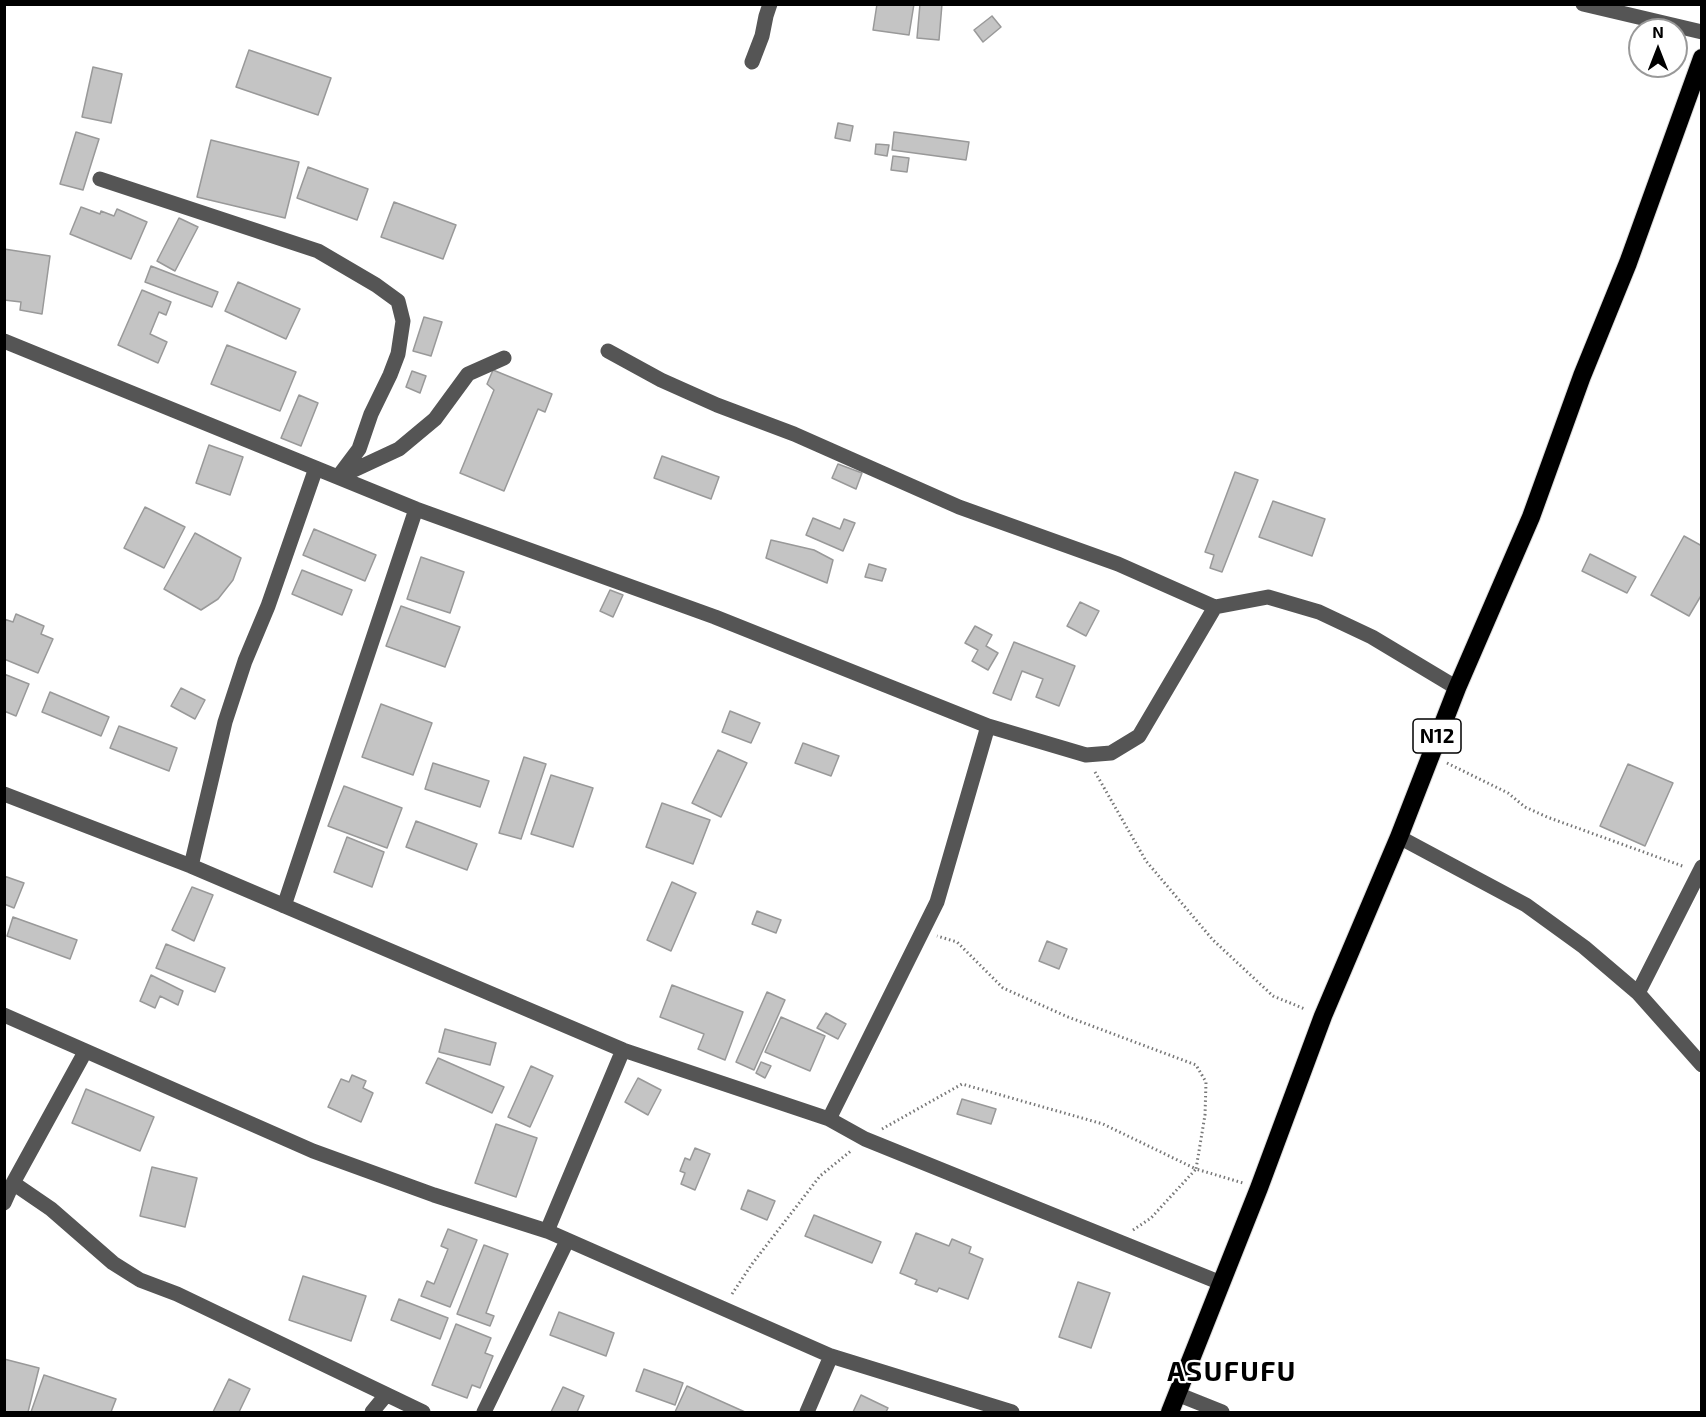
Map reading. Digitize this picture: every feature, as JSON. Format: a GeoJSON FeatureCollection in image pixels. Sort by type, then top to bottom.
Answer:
{"type":"FeatureCollection","features":[{"type":"Feature","properties":{"kind":"highway","name":"N12"},"geometry":{"type":"LineString","coordinates":[[1170,1413],[1259,1188],[1323,1016],[1399,837],[1457,688],[1531,517],[1582,376],[1628,263],[1701,58]]}},
{"type":"Feature","properties":{"kind":"street"},"geometry":{"type":"LineString","coordinates":[[752,62],[762,36],[770,4]]}},
{"type":"Feature","properties":{"kind":"street"},"geometry":{"type":"LineString","coordinates":[[1582,4],[1701,32]]}},
{"type":"Feature","properties":{"kind":"street"},"geometry":{"type":"LineString","coordinates":[[100,179],[318,251],[376,285],[398,301],[403,321],[398,354],[371,414],[359,449],[338,477]]}},
{"type":"Feature","properties":{"kind":"street"},"geometry":{"type":"LineString","coordinates":[[4,341],[416,509],[715,617],[988,726],[1086,754],[1111,753],[1139,736],[1215,607]]}},
{"type":"Feature","properties":{"kind":"street"},"geometry":{"type":"LineString","coordinates":[[608,351],[661,380],[717,405],[794,434],[959,507],[1118,564],[1215,607],[1268,597],[1319,612],[1372,637],[1457,688]]}},
{"type":"Feature","properties":{"kind":"street"},"geometry":{"type":"LineString","coordinates":[[338,477],[399,449],[435,419],[468,374],[504,358]]}},
{"type":"Feature","properties":{"kind":"street"},"geometry":{"type":"LineString","coordinates":[[191,866],[225,722],[316,468]]}},
{"type":"Feature","properties":{"kind":"street"},"geometry":{"type":"LineString","coordinates":[[284,906],[416,509]]}},
{"type":"Feature","properties":{"kind":"street"},"geometry":{"type":"LineString","coordinates":[[829,1119],[937,902],[988,726]]}},
{"type":"Feature","properties":{"kind":"street"},"geometry":{"type":"LineString","coordinates":[[4,794],[191,866],[623,1050],[829,1119],[865,1139],[1221,1283]]}},
{"type":"Feature","properties":{"kind":"street"},"geometry":{"type":"LineString","coordinates":[[1399,837],[1526,905],[1584,947],[1638,993],[1701,1065]]}},
{"type":"Feature","properties":{"kind":"street"},"geometry":{"type":"LineString","coordinates":[[1638,993],[1700,870]]}},
{"type":"Feature","properties":{"kind":"street"},"geometry":{"type":"LineString","coordinates":[[4,1015],[313,1151],[434,1195],[547,1231],[831,1356],[1012,1413]]}},
{"type":"Feature","properties":{"kind":"street"},"geometry":{"type":"LineString","coordinates":[[547,1231],[623,1050]]}},
{"type":"Feature","properties":{"kind":"street"},"geometry":{"type":"LineString","coordinates":[[4,1203],[85,1052]]}},
{"type":"Feature","properties":{"kind":"street"},"geometry":{"type":"LineString","coordinates":[[13,1183],[51,1209],[113,1263],[140,1280],[177,1294],[423,1413]]}},
{"type":"Feature","properties":{"kind":"street"},"geometry":{"type":"LineString","coordinates":[[484,1413],[567,1241]]}},
{"type":"Feature","properties":{"kind":"street"},"geometry":{"type":"LineString","coordinates":[[807,1413],[831,1356]]}},
{"type":"Feature","properties":{"kind":"street"},"geometry":{"type":"LineString","coordinates":[[1177,1394],[1222,1413]]}},
{"type":"Feature","properties":{"kind":"street"},"geometry":{"type":"LineString","coordinates":[[372,1413],[386,1395]]}},
{"type":"Feature","properties":{"kind":"path"},"geometry":{"type":"LineString","coordinates":[[1086,754],[1146,861],[1213,940],[1273,996],[1323,1016]]}},
{"type":"Feature","properties":{"kind":"path"},"geometry":{"type":"LineString","coordinates":[[1430,754],[1508,793],[1525,807],[1547,818],[1700,870]]}},
{"type":"Feature","properties":{"kind":"path"},"geometry":{"type":"LineString","coordinates":[[934,935],[957,942],[1003,988],[1078,1021],[1196,1065],[1206,1082],[1196,1169],[1151,1218],[1119,1240]]}},
{"type":"Feature","properties":{"kind":"path"},"geometry":{"type":"LineString","coordinates":[[723,1307],[752,1264],[820,1176],[865,1139],[962,1084],[1103,1124],[1196,1169],[1259,1188]]}},
{"type":"Feature","properties":{"kind":"building"},"geometry":{"type":"Polygon","coordinates":[[[877,4],[914,4],[909,35],[873,30],[877,4]]]}},
{"type":"Feature","properties":{"kind":"building"},"geometry":{"type":"Polygon","coordinates":[[[920,4],[942,4],[939,40],[917,38],[920,4]]]}},
{"type":"Feature","properties":{"kind":"building"},"geometry":{"type":"Polygon","coordinates":[[[992,16],[1001,27],[983,42],[974,30],[992,16]]]}},
{"type":"Feature","properties":{"kind":"building"},"geometry":{"type":"Polygon","coordinates":[[[249,50],[331,78],[318,115],[236,87],[249,50]]]}},
{"type":"Feature","properties":{"kind":"building"},"geometry":{"type":"Polygon","coordinates":[[[93,67],[122,74],[111,123],[82,117],[93,67]]]}},
{"type":"Feature","properties":{"kind":"building"},"geometry":{"type":"Polygon","coordinates":[[[838,123],[853,126],[850,141],[835,138],[838,123]]]}},
{"type":"Feature","properties":{"kind":"building"},"geometry":{"type":"Polygon","coordinates":[[[76,132],[99,139],[83,190],[60,184],[76,132]]]}},
{"type":"Feature","properties":{"kind":"building"},"geometry":{"type":"Polygon","coordinates":[[[894,132],[969,142],[966,160],[892,150],[894,132]]]}},
{"type":"Feature","properties":{"kind":"building"},"geometry":{"type":"Polygon","coordinates":[[[211,140],[299,162],[285,218],[197,197],[211,140]]]}},
{"type":"Feature","properties":{"kind":"building"},"geometry":{"type":"Polygon","coordinates":[[[876,144],[889,145],[887,156],[875,154],[876,144]]]}},
{"type":"Feature","properties":{"kind":"building"},"geometry":{"type":"Polygon","coordinates":[[[893,156],[909,158],[907,172],[891,170],[893,156]]]}},
{"type":"Feature","properties":{"kind":"building"},"geometry":{"type":"Polygon","coordinates":[[[308,167],[368,189],[357,220],[297,198],[308,167]]]}},
{"type":"Feature","properties":{"kind":"building"},"geometry":{"type":"Polygon","coordinates":[[[394,202],[456,225],[443,259],[381,237],[394,202]]]}},
{"type":"Feature","properties":{"kind":"building"},"geometry":{"type":"Polygon","coordinates":[[[81,207],[114,216],[117,209],[147,222],[131,259],[70,234],[81,207]]]}},
{"type":"Feature","properties":{"kind":"building"},"geometry":{"type":"Polygon","coordinates":[[[179,218],[198,227],[175,271],[157,261],[179,218]]]}},
{"type":"Feature","properties":{"kind":"building"},"geometry":{"type":"Polygon","coordinates":[[[4,249],[50,256],[42,314],[20,310],[21,302],[4,300],[4,249]]]}},
{"type":"Feature","properties":{"kind":"building"},"geometry":{"type":"Polygon","coordinates":[[[151,266],[218,292],[212,307],[145,282],[151,266]]]}},
{"type":"Feature","properties":{"kind":"building"},"geometry":{"type":"Polygon","coordinates":[[[238,282],[300,309],[286,339],[225,311],[238,282]]]}},
{"type":"Feature","properties":{"kind":"building"},"geometry":{"type":"Polygon","coordinates":[[[142,290],[171,302],[166,315],[159,312],[150,334],[167,342],[158,363],[118,345],[142,290]]]}},
{"type":"Feature","properties":{"kind":"building"},"geometry":{"type":"Polygon","coordinates":[[[424,317],[442,322],[431,356],[413,351],[424,317]]]}},
{"type":"Feature","properties":{"kind":"building"},"geometry":{"type":"Polygon","coordinates":[[[227,345],[296,372],[280,411],[211,384],[227,345]]]}},
{"type":"Feature","properties":{"kind":"building"},"geometry":{"type":"Polygon","coordinates":[[[493,370],[552,394],[545,412],[538,409],[504,491],[460,473],[494,390],[487,384],[493,370]]]}},
{"type":"Feature","properties":{"kind":"building"},"geometry":{"type":"Polygon","coordinates":[[[412,371],[426,376],[420,393],[406,387],[412,371]]]}},
{"type":"Feature","properties":{"kind":"building"},"geometry":{"type":"Polygon","coordinates":[[[299,395],[318,403],[301,446],[281,438],[299,395]]]}},
{"type":"Feature","properties":{"kind":"building"},"geometry":{"type":"Polygon","coordinates":[[[209,445],[243,457],[230,495],[196,483],[209,445]]]}},
{"type":"Feature","properties":{"kind":"building"},"geometry":{"type":"Polygon","coordinates":[[[662,456],[719,477],[711,499],[654,478],[662,456]]]}},
{"type":"Feature","properties":{"kind":"building"},"geometry":{"type":"Polygon","coordinates":[[[838,464],[862,473],[856,489],[832,478],[838,464]]]}},
{"type":"Feature","properties":{"kind":"building"},"geometry":{"type":"Polygon","coordinates":[[[1235,472],[1258,480],[1222,572],[1210,568],[1214,555],[1205,552],[1235,472]]]}},
{"type":"Feature","properties":{"kind":"building"},"geometry":{"type":"Polygon","coordinates":[[[1273,501],[1325,519],[1312,556],[1259,537],[1273,501]]]}},
{"type":"Feature","properties":{"kind":"building"},"geometry":{"type":"Polygon","coordinates":[[[145,507],[185,527],[164,568],[124,548],[145,507]]]}},
{"type":"Feature","properties":{"kind":"building"},"geometry":{"type":"Polygon","coordinates":[[[813,518],[840,529],[844,519],[855,523],[843,551],[806,535],[813,518]]]}},
{"type":"Feature","properties":{"kind":"building"},"geometry":{"type":"Polygon","coordinates":[[[314,529],[376,555],[365,581],[303,555],[314,529]]]}},
{"type":"Feature","properties":{"kind":"building"},"geometry":{"type":"Polygon","coordinates":[[[195,533],[241,558],[233,580],[218,599],[201,610],[164,589],[195,533]]]}},
{"type":"Feature","properties":{"kind":"building"},"geometry":{"type":"Polygon","coordinates":[[[1684,536],[1702,546],[1702,594],[1689,616],[1651,595],[1684,536]]]}},
{"type":"Feature","properties":{"kind":"building"},"geometry":{"type":"Polygon","coordinates":[[[771,540],[814,550],[833,560],[827,583],[766,558],[771,540]]]}},
{"type":"Feature","properties":{"kind":"building"},"geometry":{"type":"Polygon","coordinates":[[[1590,554],[1636,577],[1627,593],[1582,571],[1590,554]]]}},
{"type":"Feature","properties":{"kind":"building"},"geometry":{"type":"Polygon","coordinates":[[[421,557],[464,572],[450,613],[407,599],[421,557]]]}},
{"type":"Feature","properties":{"kind":"building"},"geometry":{"type":"Polygon","coordinates":[[[869,564],[886,569],[882,581],[865,577],[869,564]]]}},
{"type":"Feature","properties":{"kind":"building"},"geometry":{"type":"Polygon","coordinates":[[[302,570],[352,590],[342,615],[292,594],[302,570]]]}},
{"type":"Feature","properties":{"kind":"building"},"geometry":{"type":"Polygon","coordinates":[[[610,590],[623,595],[613,617],[600,611],[610,590]]]}},
{"type":"Feature","properties":{"kind":"building"},"geometry":{"type":"Polygon","coordinates":[[[1080,602],[1099,611],[1086,636],[1067,626],[1080,602]]]}},
{"type":"Feature","properties":{"kind":"building"},"geometry":{"type":"Polygon","coordinates":[[[401,606],[460,627],[445,667],[386,646],[401,606]]]}},
{"type":"Feature","properties":{"kind":"building"},"geometry":{"type":"Polygon","coordinates":[[[16,614],[44,626],[41,634],[53,639],[38,673],[4,659],[4,619],[13,622],[16,614]]]}},
{"type":"Feature","properties":{"kind":"building"},"geometry":{"type":"Polygon","coordinates":[[[975,626],[992,635],[986,646],[998,653],[988,670],[972,661],[978,650],[965,643],[975,626]]]}},
{"type":"Feature","properties":{"kind":"building"},"geometry":{"type":"Polygon","coordinates":[[[1014,642],[1075,666],[1059,706],[1036,697],[1043,679],[1022,671],[1011,700],[993,693],[1014,642]]]}},
{"type":"Feature","properties":{"kind":"building"},"geometry":{"type":"Polygon","coordinates":[[[4,674],[29,684],[16,716],[4,711],[4,674]]]}},
{"type":"Feature","properties":{"kind":"building"},"geometry":{"type":"Polygon","coordinates":[[[181,688],[205,700],[195,719],[171,706],[181,688]]]}},
{"type":"Feature","properties":{"kind":"building"},"geometry":{"type":"Polygon","coordinates":[[[50,692],[109,717],[101,736],[42,712],[50,692]]]}},
{"type":"Feature","properties":{"kind":"building"},"geometry":{"type":"Polygon","coordinates":[[[381,704],[432,723],[413,775],[362,757],[381,704]]]}},
{"type":"Feature","properties":{"kind":"building"},"geometry":{"type":"Polygon","coordinates":[[[730,711],[760,723],[751,743],[722,732],[730,711]]]}},
{"type":"Feature","properties":{"kind":"building"},"geometry":{"type":"Polygon","coordinates":[[[119,726],[177,748],[169,771],[110,748],[119,726]]]}},
{"type":"Feature","properties":{"kind":"building"},"geometry":{"type":"Polygon","coordinates":[[[803,743],[839,756],[831,776],[795,763],[803,743]]]}},
{"type":"Feature","properties":{"kind":"building"},"geometry":{"type":"Polygon","coordinates":[[[718,750],[747,763],[721,817],[692,803],[718,750]]]}},
{"type":"Feature","properties":{"kind":"building"},"geometry":{"type":"Polygon","coordinates":[[[524,757],[546,764],[521,839],[499,833],[524,757]]]}},
{"type":"Feature","properties":{"kind":"building"},"geometry":{"type":"Polygon","coordinates":[[[433,763],[489,781],[480,807],[425,789],[433,763]]]}},
{"type":"Feature","properties":{"kind":"building"},"geometry":{"type":"Polygon","coordinates":[[[1628,764],[1673,783],[1645,846],[1600,826],[1628,764]]]}},
{"type":"Feature","properties":{"kind":"building"},"geometry":{"type":"Polygon","coordinates":[[[551,775],[593,788],[573,847],[531,834],[551,775]]]}},
{"type":"Feature","properties":{"kind":"building"},"geometry":{"type":"Polygon","coordinates":[[[344,786],[402,808],[387,848],[328,826],[344,786]]]}},
{"type":"Feature","properties":{"kind":"building"},"geometry":{"type":"Polygon","coordinates":[[[662,803],[710,820],[693,864],[646,847],[662,803]]]}},
{"type":"Feature","properties":{"kind":"building"},"geometry":{"type":"Polygon","coordinates":[[[416,821],[477,844],[467,870],[406,847],[416,821]]]}},
{"type":"Feature","properties":{"kind":"building"},"geometry":{"type":"Polygon","coordinates":[[[347,837],[384,852],[372,887],[334,872],[347,837]]]}},
{"type":"Feature","properties":{"kind":"building"},"geometry":{"type":"Polygon","coordinates":[[[4,876],[24,883],[14,908],[4,904],[4,876]]]}},
{"type":"Feature","properties":{"kind":"building"},"geometry":{"type":"Polygon","coordinates":[[[672,882],[696,893],[671,951],[647,940],[672,882]]]}},
{"type":"Feature","properties":{"kind":"building"},"geometry":{"type":"Polygon","coordinates":[[[192,887],[213,895],[194,941],[172,930],[192,887]]]}},
{"type":"Feature","properties":{"kind":"building"},"geometry":{"type":"Polygon","coordinates":[[[757,911],[781,920],[776,933],[752,924],[757,911]]]}},
{"type":"Feature","properties":{"kind":"building"},"geometry":{"type":"Polygon","coordinates":[[[13,917],[77,940],[70,959],[7,936],[13,917]]]}},
{"type":"Feature","properties":{"kind":"building"},"geometry":{"type":"Polygon","coordinates":[[[1047,941],[1067,949],[1059,969],[1039,961],[1047,941]]]}},
{"type":"Feature","properties":{"kind":"building"},"geometry":{"type":"Polygon","coordinates":[[[166,944],[225,968],[215,992],[156,968],[166,944]]]}},
{"type":"Feature","properties":{"kind":"building"},"geometry":{"type":"Polygon","coordinates":[[[151,975],[183,991],[178,1005],[160,996],[155,1008],[140,1001],[151,975]]]}},
{"type":"Feature","properties":{"kind":"building"},"geometry":{"type":"Polygon","coordinates":[[[672,985],[743,1012],[725,1060],[698,1049],[704,1034],[660,1017],[672,985]]]}},
{"type":"Feature","properties":{"kind":"building"},"geometry":{"type":"Polygon","coordinates":[[[767,992],[785,1000],[754,1070],[736,1062],[767,992]]]}},
{"type":"Feature","properties":{"kind":"building"},"geometry":{"type":"Polygon","coordinates":[[[826,1013],[846,1024],[838,1039],[817,1028],[826,1013]]]}},
{"type":"Feature","properties":{"kind":"building"},"geometry":{"type":"Polygon","coordinates":[[[781,1017],[825,1036],[810,1071],[765,1052],[781,1017]]]}},
{"type":"Feature","properties":{"kind":"building"},"geometry":{"type":"Polygon","coordinates":[[[445,1029],[496,1043],[490,1065],[439,1052],[445,1029]]]}},
{"type":"Feature","properties":{"kind":"building"},"geometry":{"type":"Polygon","coordinates":[[[438,1058],[504,1087],[492,1113],[426,1083],[438,1058]]]}},
{"type":"Feature","properties":{"kind":"building"},"geometry":{"type":"Polygon","coordinates":[[[761,1062],[771,1066],[765,1078],[756,1073],[761,1062]]]}},
{"type":"Feature","properties":{"kind":"building"},"geometry":{"type":"Polygon","coordinates":[[[531,1066],[553,1076],[530,1127],[508,1117],[531,1066]]]}},
{"type":"Feature","properties":{"kind":"building"},"geometry":{"type":"Polygon","coordinates":[[[352,1075],[366,1081],[363,1088],[373,1093],[361,1122],[328,1107],[341,1079],[349,1082],[352,1075]]]}},
{"type":"Feature","properties":{"kind":"building"},"geometry":{"type":"Polygon","coordinates":[[[638,1078],[661,1090],[648,1115],[625,1102],[638,1078]]]}},
{"type":"Feature","properties":{"kind":"building"},"geometry":{"type":"Polygon","coordinates":[[[86,1089],[154,1117],[140,1151],[72,1123],[86,1089]]]}},
{"type":"Feature","properties":{"kind":"building"},"geometry":{"type":"Polygon","coordinates":[[[962,1099],[996,1109],[991,1124],[957,1114],[962,1099]]]}},
{"type":"Feature","properties":{"kind":"building"},"geometry":{"type":"Polygon","coordinates":[[[496,1124],[537,1138],[516,1197],[475,1183],[496,1124]]]}},
{"type":"Feature","properties":{"kind":"building"},"geometry":{"type":"Polygon","coordinates":[[[695,1148],[710,1154],[695,1190],[681,1184],[685,1173],[680,1171],[685,1158],[690,1160],[695,1148]]]}},
{"type":"Feature","properties":{"kind":"building"},"geometry":{"type":"Polygon","coordinates":[[[152,1167],[197,1178],[185,1227],[140,1216],[152,1167]]]}},
{"type":"Feature","properties":{"kind":"building"},"geometry":{"type":"Polygon","coordinates":[[[748,1190],[775,1201],[767,1220],[741,1209],[748,1190]]]}},
{"type":"Feature","properties":{"kind":"building"},"geometry":{"type":"Polygon","coordinates":[[[814,1215],[881,1242],[872,1263],[805,1236],[814,1215]]]}},
{"type":"Feature","properties":{"kind":"building"},"geometry":{"type":"Polygon","coordinates":[[[448,1229],[477,1240],[450,1307],[421,1296],[427,1281],[434,1284],[448,1249],[441,1246],[448,1229]]]}},
{"type":"Feature","properties":{"kind":"building"},"geometry":{"type":"Polygon","coordinates":[[[916,1233],[949,1246],[952,1239],[971,1247],[969,1253],[983,1259],[968,1299],[939,1288],[937,1292],[915,1284],[917,1280],[900,1273],[916,1233]]]}},
{"type":"Feature","properties":{"kind":"building"},"geometry":{"type":"Polygon","coordinates":[[[484,1245],[508,1254],[486,1313],[494,1316],[490,1326],[457,1314],[484,1245]]]}},
{"type":"Feature","properties":{"kind":"building"},"geometry":{"type":"Polygon","coordinates":[[[303,1276],[366,1296],[351,1341],[289,1320],[303,1276]]]}},
{"type":"Feature","properties":{"kind":"building"},"geometry":{"type":"Polygon","coordinates":[[[1078,1282],[1110,1293],[1091,1348],[1059,1337],[1078,1282]]]}},
{"type":"Feature","properties":{"kind":"building"},"geometry":{"type":"Polygon","coordinates":[[[399,1299],[448,1318],[440,1339],[391,1320],[399,1299]]]}},
{"type":"Feature","properties":{"kind":"building"},"geometry":{"type":"Polygon","coordinates":[[[559,1312],[614,1333],[606,1356],[550,1335],[559,1312]]]}},
{"type":"Feature","properties":{"kind":"building"},"geometry":{"type":"Polygon","coordinates":[[[456,1324],[491,1338],[485,1353],[493,1356],[480,1388],[472,1385],[467,1398],[432,1385],[456,1324]]]}},
{"type":"Feature","properties":{"kind":"building"},"geometry":{"type":"Polygon","coordinates":[[[4,1359],[39,1368],[28,1412],[4,1412],[4,1359]]]}},
{"type":"Feature","properties":{"kind":"building"},"geometry":{"type":"Polygon","coordinates":[[[644,1369],[683,1383],[675,1405],[636,1391],[644,1369]]]}},
{"type":"Feature","properties":{"kind":"building"},"geometry":{"type":"Polygon","coordinates":[[[44,1375],[116,1399],[111,1412],[31,1412],[44,1375]]]}},
{"type":"Feature","properties":{"kind":"building"},"geometry":{"type":"Polygon","coordinates":[[[229,1379],[250,1389],[239,1412],[213,1412],[229,1379]]]}},
{"type":"Feature","properties":{"kind":"building"},"geometry":{"type":"Polygon","coordinates":[[[687,1386],[745,1412],[675,1412],[687,1386]]]}},
{"type":"Feature","properties":{"kind":"building"},"geometry":{"type":"Polygon","coordinates":[[[563,1387],[584,1396],[577,1412],[551,1412],[563,1387]]]}},
{"type":"Feature","properties":{"kind":"building"},"geometry":{"type":"Polygon","coordinates":[[[861,1395],[888,1408],[886,1412],[853,1412],[861,1395]]]}},
{"type":"Feature","properties":{"kind":"district","name":"ASUFUFU"},"geometry":{"type":"Point","coordinates":[1232,1372]}}]}
